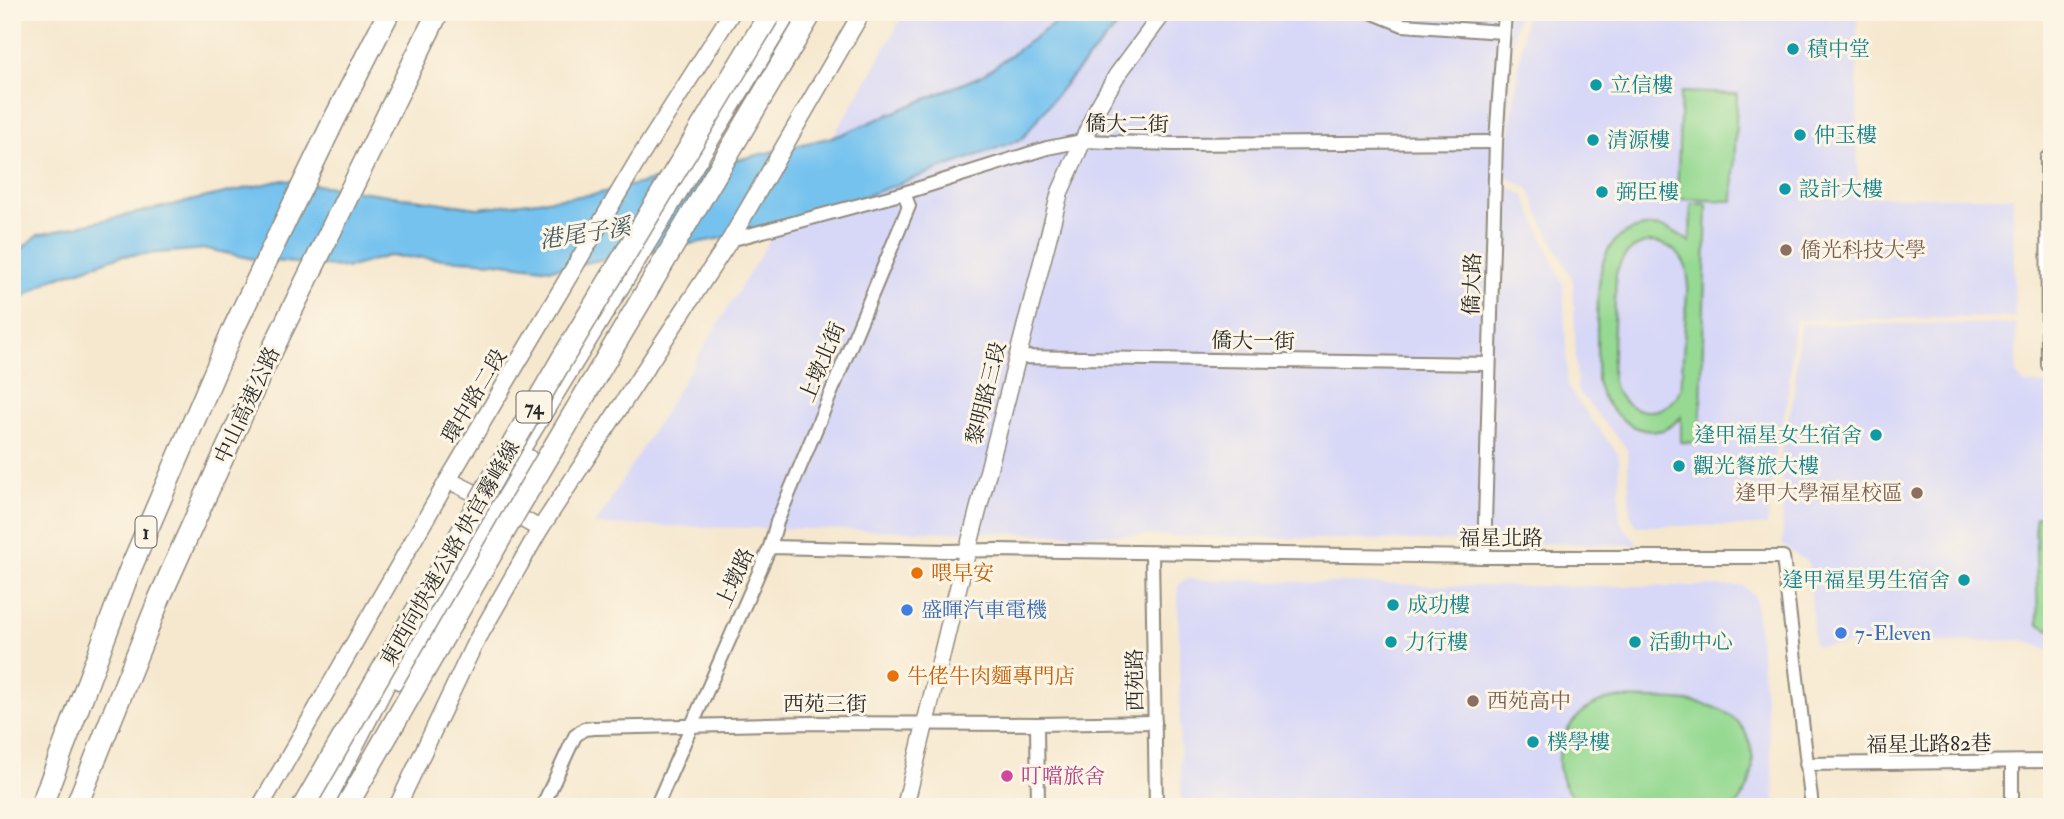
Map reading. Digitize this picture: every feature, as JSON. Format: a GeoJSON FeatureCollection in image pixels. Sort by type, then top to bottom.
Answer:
{"type":"FeatureCollection","features":[{"type":"Feature","properties":{"kind":"highway","name":"中山高速公路"},"geometry":{"type":"LineString","coordinates":[[41,807],[129,572],[232,332],[267,264],[315,158],[389,12]]}},
{"type":"Feature","properties":{"kind":"highway","name":"中山高速公路"},"geometry":{"type":"LineString","coordinates":[[76,807],[160,597],[260,375],[438,12]]}},
{"type":"Feature","properties":{"kind":"highway","name":"東西向快速公路 快官霧峰線"},"geometry":{"type":"LineString","coordinates":[[303,807],[569,347],[771,12]]}},
{"type":"Feature","properties":{"kind":"highway","name":"東西向快速公路 快官霧峰線"},"geometry":{"type":"LineString","coordinates":[[346,807],[513,516],[812,12]]}},
{"type":"Feature","properties":{"kind":"street","name":"環中路二段"},"geometry":{"type":"LineString","coordinates":[[260,807],[448,480],[638,160],[732,12]]}},
{"type":"Feature","properties":{"kind":"street"},"geometry":{"type":"LineString","coordinates":[[334,807],[495,504],[638,257],[789,12]]}},
{"type":"Feature","properties":{"kind":"street"},"geometry":{"type":"LineString","coordinates":[[324,807],[401,657],[655,249],[797,12]]}},
{"type":"Feature","properties":{"kind":"street"},"geometry":{"type":"LineString","coordinates":[[397,807],[473,647],[540,529],[730,240],[862,12]]}},
{"type":"Feature","properties":{"kind":"street","name":"黎明路三段"},"geometry":{"type":"LineString","coordinates":[[905,807],[1016,357],[1060,192],[1082,141],[1117,75],[1164,12]]}},
{"type":"Feature","properties":{"kind":"street"},"geometry":{"type":"LineString","coordinates":[[1371,12],[1403,24],[1502,32]]}},
{"type":"Feature","properties":{"kind":"street","name":"僑大路"},"geometry":{"type":"LineString","coordinates":[[1483,557],[1496,142],[1505,12]]}},
{"type":"Feature","properties":{"kind":"street","name":"僑大二街"},"geometry":{"type":"LineString","coordinates":[[730,240],[904,193],[1047,148],[1082,141],[1173,144],[1496,142]]}},
{"type":"Feature","properties":{"kind":"street"},"geometry":{"type":"LineString","coordinates":[[2047,158],[2048,365],[2052,365]]}},
{"type":"Feature","properties":{"kind":"street","name":"上墩北街"},"geometry":{"type":"LineString","coordinates":[[769,547],[908,206],[904,193]]}},
{"type":"Feature","properties":{"kind":"street","name":"僑大一街"},"geometry":{"type":"LineString","coordinates":[[1016,357],[1489,364]]}},
{"type":"Feature","properties":{"kind":"street"},"geometry":{"type":"LineString","coordinates":[[448,480],[540,529]]}},
{"type":"Feature","properties":{"kind":"street","name":"上墩路"},"geometry":{"type":"LineString","coordinates":[[656,807],[769,547],[968,551]]}},
{"type":"Feature","properties":{"kind":"street","name":"福星北路"},"geometry":{"type":"LineString","coordinates":[[968,551],[1483,557],[1783,557],[1812,807]]}},
{"type":"Feature","properties":{"kind":"street","name":"西苑路"},"geometry":{"type":"LineString","coordinates":[[1152,553],[1156,807]]}},
{"type":"Feature","properties":{"kind":"street","name":"西苑三街"},"geometry":{"type":"LineString","coordinates":[[542,807],[575,736],[584,730],[692,726],[1155,722]]}},
{"type":"Feature","properties":{"kind":"street"},"geometry":{"type":"LineString","coordinates":[[1037,724],[1038,807]]}},
{"type":"Feature","properties":{"kind":"street","name":"福星北路82巷"},"geometry":{"type":"LineString","coordinates":[[1806,764],[2052,761]]}},
{"type":"Feature","properties":{"kind":"street"},"geometry":{"type":"LineString","coordinates":[[2012,762],[2012,807]]}},
{"type":"Feature","properties":{"kind":"shaded area"},"geometry":{"type":"Polygon","coordinates":[[[905,12],[1519,12],[1514,32],[1505,169],[1526,12],[1857,12],[1858,197],[2013,197],[2015,317],[1795,320],[1787,403],[1777,439],[1767,526],[1636,526],[1630,514],[1627,449],[1577,390],[1573,280],[1542,221],[1529,189],[1505,176],[1504,185],[1524,195],[1563,284],[1568,388],[1619,455],[1620,521],[1638,545],[595,525],[865,84],[905,12]]]}},
{"type":"Feature","properties":{"kind":"shaded area","name":"逢甲大學福星校區"},"geometry":{"type":"Polygon","coordinates":[[[1800,324],[2016,324],[2017,374],[2024,384],[2052,384],[2052,652],[2024,640],[1814,646],[1809,563],[1783,546],[1781,440],[1793,402],[1800,324]]]}},
{"type":"Feature","properties":{"kind":"shaded area","name":"西苑高中"},"geometry":{"type":"Polygon","coordinates":[[[1185,579],[1463,586],[1743,586],[1755,596],[1776,807],[1181,807],[1178,585],[1185,579]]]}},
{"type":"Feature","properties":{"kind":"green space"},"geometry":{"type":"Polygon","coordinates":[[[1681,92],[1737,94],[1733,201],[1677,199],[1681,92]]]}},
{"type":"Feature","properties":{"kind":"green space"},"geometry":{"type":"Polygon","coordinates":[[[1691,204],[1707,204],[1700,443],[1681,442],[1681,417],[1663,430],[1652,431],[1630,425],[1605,401],[1597,380],[1599,283],[1610,247],[1626,233],[1651,226],[1671,230],[1690,242],[1691,204]],[[1649,242],[1632,249],[1624,257],[1616,274],[1612,376],[1622,400],[1632,407],[1654,411],[1665,407],[1674,399],[1681,387],[1688,277],[1687,269],[1676,252],[1649,242]]]}},
{"type":"Feature","properties":{"kind":"green space"},"geometry":{"type":"Polygon","coordinates":[[[2052,516],[2052,631],[2038,624],[2035,517],[2052,516]]]}},
{"type":"Feature","properties":{"kind":"green space"},"geometry":{"type":"Polygon","coordinates":[[[1616,698],[1698,703],[1734,718],[1746,733],[1753,768],[1744,795],[1734,807],[1556,807],[1556,798],[1573,798],[1563,783],[1559,767],[1565,736],[1573,722],[1585,711],[1599,702],[1616,698]]]}},
{"type":"Feature","properties":{"kind":"water","name":"港尾子溪"},"geometry":{"type":"Polygon","coordinates":[[[1070,12],[1130,12],[1066,83],[1022,139],[778,228],[551,269],[495,262],[388,256],[347,268],[253,259],[207,249],[121,256],[53,279],[12,303],[12,257],[38,235],[283,180],[478,208],[596,194],[840,135],[983,75],[1070,12]]]}},
{"type":"Feature","properties":{"kind":"place","name":"積中堂"},"geometry":{"type":"Point","coordinates":[1793,49]}},
{"type":"Feature","properties":{"kind":"place","name":"立信樓"},"geometry":{"type":"Point","coordinates":[1596,85]}},
{"type":"Feature","properties":{"kind":"place","name":"仲玉樓"},"geometry":{"type":"Point","coordinates":[1800,135]}},
{"type":"Feature","properties":{"kind":"place","name":"清源樓"},"geometry":{"type":"Point","coordinates":[1593,140]}},
{"type":"Feature","properties":{"kind":"place","name":"設計大樓"},"geometry":{"type":"Point","coordinates":[1785,189]}},
{"type":"Feature","properties":{"kind":"place","name":"弼臣樓"},"geometry":{"type":"Point","coordinates":[1602,192]}},
{"type":"Feature","properties":{"kind":"place","name":"僑光科技大學"},"geometry":{"type":"Point","coordinates":[1786,250]}},
{"type":"Feature","properties":{"kind":"place","name":"逢甲福星女生宿舍"},"geometry":{"type":"Point","coordinates":[1876,435]}},
{"type":"Feature","properties":{"kind":"place","name":"觀光餐旅大樓"},"geometry":{"type":"Point","coordinates":[1679,466]}},
{"type":"Feature","properties":{"kind":"place","name":"逢甲大學福星校區"},"geometry":{"type":"Point","coordinates":[1917,493]}},
{"type":"Feature","properties":{"kind":"place","name":"喂早安"},"geometry":{"type":"Point","coordinates":[917,573]}},
{"type":"Feature","properties":{"kind":"place","name":"逢甲福星男生宿舍"},"geometry":{"type":"Point","coordinates":[1964,580]}},
{"type":"Feature","properties":{"kind":"place","name":"成功樓"},"geometry":{"type":"Point","coordinates":[1393,605]}},
{"type":"Feature","properties":{"kind":"place","name":"盛暉汽車電機"},"geometry":{"type":"Point","coordinates":[907,610]}},
{"type":"Feature","properties":{"kind":"place","name":"7-Eleven"},"geometry":{"type":"Point","coordinates":[1841,633]}},
{"type":"Feature","properties":{"kind":"place","name":"力行樓"},"geometry":{"type":"Point","coordinates":[1391,642]}},
{"type":"Feature","properties":{"kind":"place","name":"活動中心"},"geometry":{"type":"Point","coordinates":[1635,642]}},
{"type":"Feature","properties":{"kind":"place","name":"牛佬牛肉麵專門店"},"geometry":{"type":"Point","coordinates":[893,676]}},
{"type":"Feature","properties":{"kind":"place","name":"西苑高中"},"geometry":{"type":"Point","coordinates":[1473,701]}},
{"type":"Feature","properties":{"kind":"place","name":"樸學樓"},"geometry":{"type":"Point","coordinates":[1533,742]}},
{"type":"Feature","properties":{"kind":"place","name":"叮噹旅舍"},"geometry":{"type":"Point","coordinates":[1007,776]}}]}
